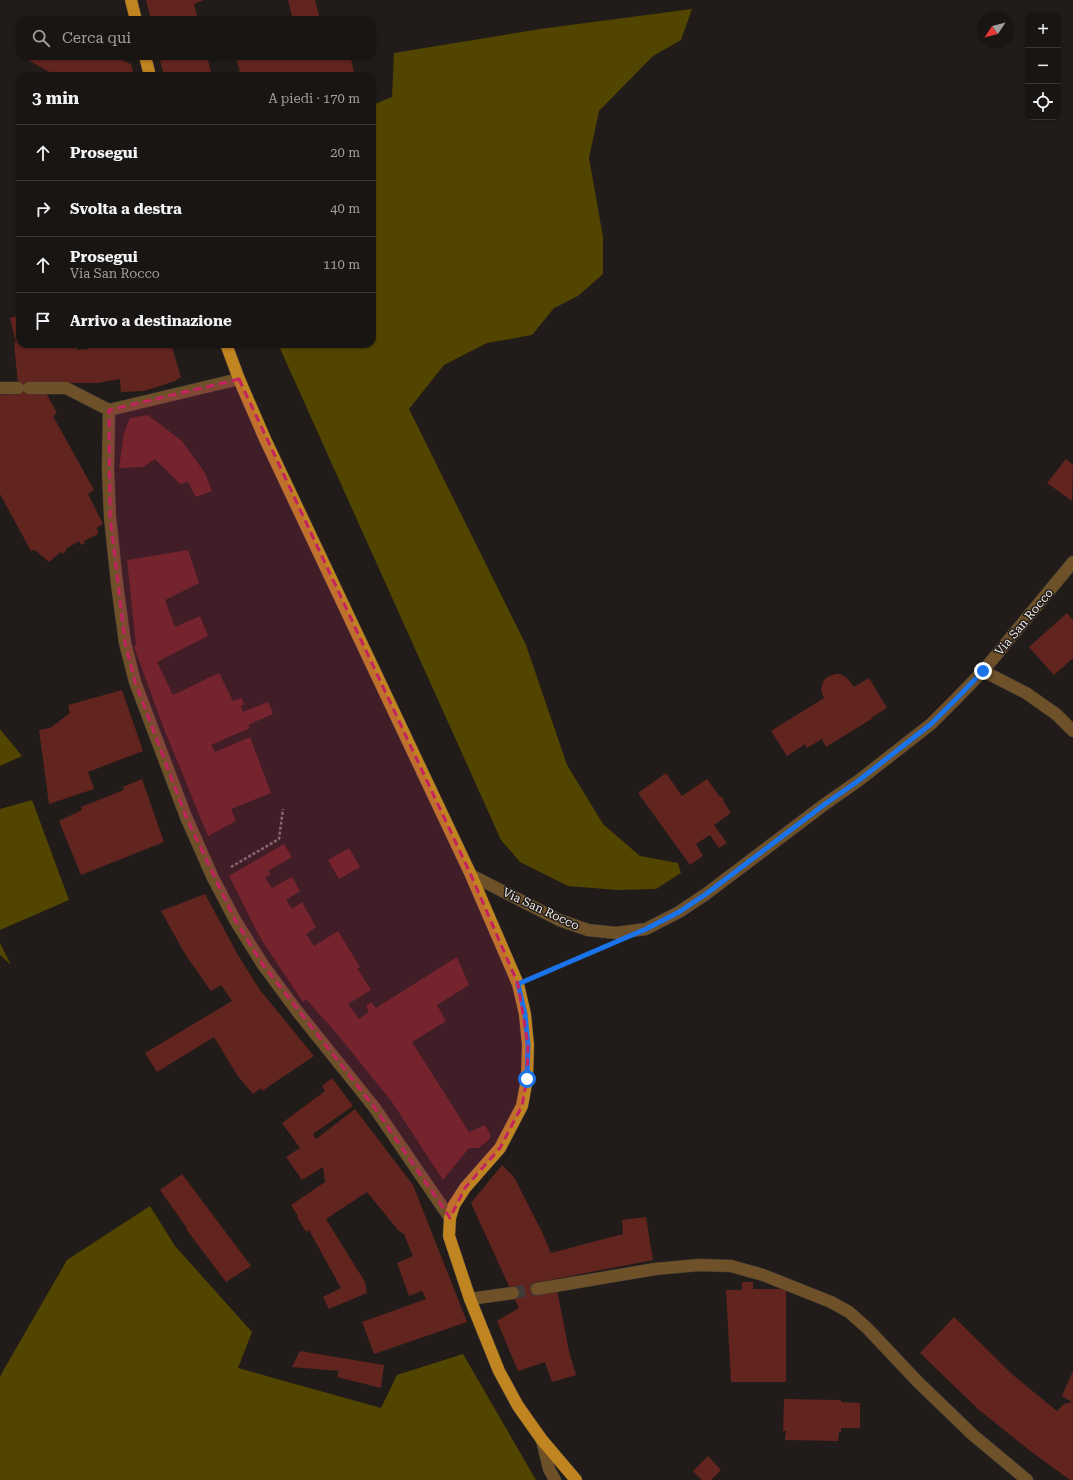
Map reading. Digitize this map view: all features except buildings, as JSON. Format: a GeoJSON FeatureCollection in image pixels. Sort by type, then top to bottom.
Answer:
{"type":"FeatureCollection","features":[{"type":"Feature","properties":{"kind":"main road"},"geometry":{"type":"LineString","coordinates":[[131,0],[135,16]]}},
{"type":"Feature","properties":{"kind":"main road"},"geometry":{"type":"LineString","coordinates":[[146,60],[149,72]]}},
{"type":"Feature","properties":{"kind":"main road"},"geometry":{"type":"LineString","coordinates":[[227,348],[239,379],[269,446],[471,876],[518,984],[525,1014],[528,1045],[527,1079],[522,1106],[500,1148],[465,1188],[454,1205],[450,1218],[449,1236],[470,1299],[499,1371],[518,1406],[542,1440],[576,1480]]}},
{"type":"Feature","properties":{"kind":"street"},"geometry":{"type":"LineString","coordinates":[[0,388],[66,388],[109,410],[239,379]]}},
{"type":"Feature","properties":{"kind":"street"},"geometry":{"type":"LineString","coordinates":[[109,410],[108,470],[110,517],[125,643],[135,682],[186,816],[213,878],[235,920],[263,965],[297,1011],[374,1107],[450,1218]]}},
{"type":"Feature","properties":{"kind":"street","name":"Via San Rocco"},"geometry":{"type":"LineString","coordinates":[[471,876],[560,920],[588,930],[616,933],[646,929],[679,912],[706,894],[825,804],[858,781],[931,724],[983,671],[1073,562]]}},
{"type":"Feature","properties":{"kind":"street"},"geometry":{"type":"LineString","coordinates":[[983,671],[1026,694],[1056,714],[1073,731]]}},
{"type":"Feature","properties":{"kind":"street"},"geometry":{"type":"LineString","coordinates":[[537,1288],[655,1269],[699,1265],[731,1266],[769,1277],[830,1302],[849,1312],[867,1328],[918,1382],[972,1435],[1027,1480]]}},
{"type":"Feature","properties":{"kind":"street"},"geometry":{"type":"LineString","coordinates":[[470,1299],[513,1293]]}},
{"type":"Feature","properties":{"kind":"street"},"geometry":{"type":"LineString","coordinates":[[542,1440],[549,1469],[555,1480]]}},
{"type":"Feature","properties":{"kind":"path"},"geometry":{"type":"LineString","coordinates":[[213,878],[279,839],[283,809]]}},
{"type":"Feature","properties":{"kind":"path"},"geometry":{"type":"LineString","coordinates":[[518,984],[596,950]]}},
{"type":"Feature","properties":{"kind":"highlighted area"},"geometry":{"type":"Polygon","coordinates":[[[239,379],[471,875],[518,984],[528,1045],[527,1079],[522,1106],[500,1148],[465,1188],[450,1218],[374,1107],[263,965],[235,920],[186,817],[135,682],[125,643],[110,517],[109,410],[239,379]]]}},
{"type":"Feature","properties":{"kind":"shaded area"},"geometry":{"type":"Polygon","coordinates":[[[692,9],[681,40],[653,56],[599,111],[589,158],[603,237],[603,274],[578,296],[554,308],[532,335],[487,343],[444,365],[409,409],[526,645],[567,765],[603,824],[640,856],[678,863],[681,873],[656,889],[618,890],[568,886],[520,862],[501,840],[280,348],[376,348],[376,103],[392,97],[394,53],[540,29],[692,9]]]}},
{"type":"Feature","properties":{"kind":"shaded area"},"geometry":{"type":"Polygon","coordinates":[[[0,729],[22,756],[0,766],[0,729]]]}},
{"type":"Feature","properties":{"kind":"shaded area"},"geometry":{"type":"Polygon","coordinates":[[[32,800],[69,900],[0,930],[0,809],[32,800]]]}},
{"type":"Feature","properties":{"kind":"shaded area"},"geometry":{"type":"Polygon","coordinates":[[[0,943],[11,965],[0,955],[0,943]]]}},
{"type":"Feature","properties":{"kind":"shaded area"},"geometry":{"type":"Polygon","coordinates":[[[150,1206],[175,1246],[252,1332],[238,1368],[381,1408],[397,1375],[463,1354],[536,1480],[0,1480],[0,1377],[3,1371],[67,1260],[150,1206]]]}},
{"type":"Feature","properties":{"kind":"tunnel"},"geometry":{"type":"LineString","coordinates":[[513,1293],[537,1289]]}},
{"type":"Feature","properties":{"kind":"route"},"geometry":{"type":"LineString","coordinates":[[527,1079],[528,1045],[525,1014],[518,984],[646,929],[679,912],[706,894],[825,804],[858,781],[931,724],[983,671]]}}]}
